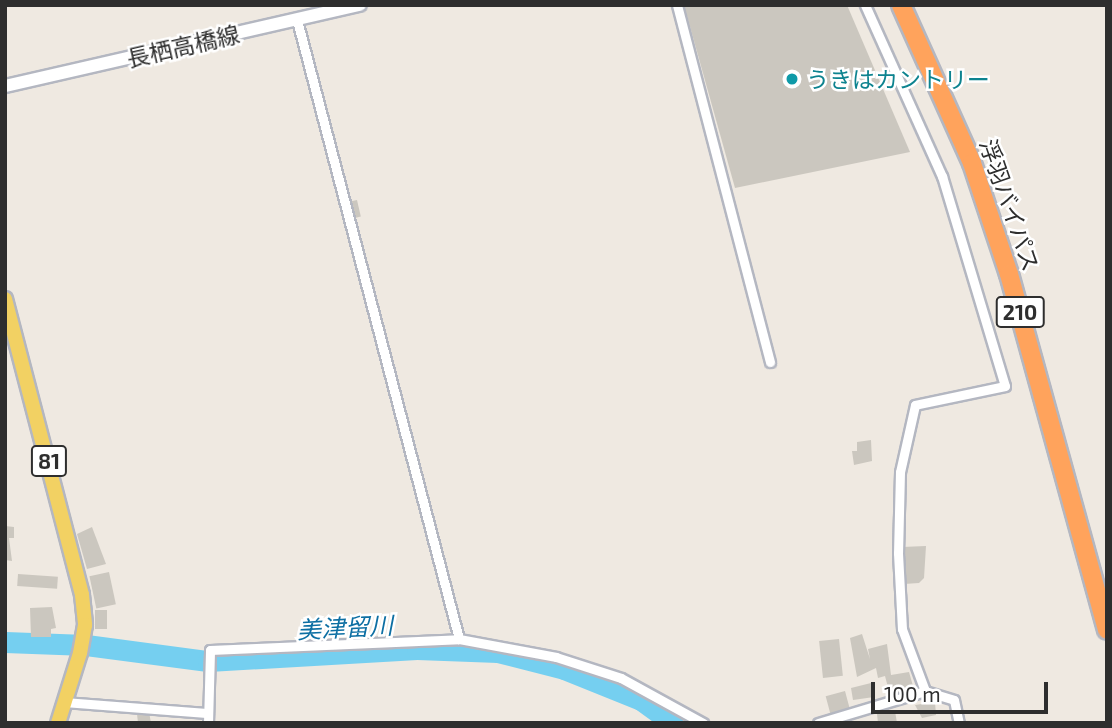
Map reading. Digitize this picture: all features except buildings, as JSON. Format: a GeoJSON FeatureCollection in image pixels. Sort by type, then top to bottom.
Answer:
{"type":"FeatureCollection","features":[{"type":"Feature","properties":{"kind":"highway","name":"浮羽バイパス"},"geometry":{"type":"LineString","coordinates":[[901,5],[972,163],[1009,274],[1107,630]]}},
{"type":"Feature","properties":{"kind":"main road","name":"長栖高橋線"},"geometry":{"type":"LineString","coordinates":[[5,86],[360,5]]}},
{"type":"Feature","properties":{"kind":"main road","name":"81"},"geometry":{"type":"LineString","coordinates":[[5,299],[75,553],[85,625],[58,723]]}},
{"type":"Feature","properties":{"kind":"street"},"geometry":{"type":"LineString","coordinates":[[677,5],[770,362]]}},
{"type":"Feature","properties":{"kind":"street"},"geometry":{"type":"LineString","coordinates":[[865,5],[942,176],[1005,386],[915,405],[900,472],[898,552],[902,629],[925,691]]}},
{"type":"Feature","properties":{"kind":"street"},"geometry":{"type":"LineString","coordinates":[[297,20],[459,639]]}},
{"type":"Feature","properties":{"kind":"street"},"geometry":{"type":"LineString","coordinates":[[64,702],[207,718],[210,650],[459,639],[556,657],[621,678],[703,723]]}},
{"type":"Feature","properties":{"kind":"street"},"geometry":{"type":"LineString","coordinates":[[818,723],[925,691],[954,700],[960,723]]}},
{"type":"Feature","properties":{"kind":"waterway","name":"美津留川"},"geometry":{"type":"LineString","coordinates":[[5,642],[86,645],[208,661],[417,649],[498,652],[564,669],[641,700],[673,723]]}},
{"type":"Feature","properties":{"kind":"place","name":"うきはカントリー"},"geometry":{"type":"Point","coordinates":[792,79]}}]}
